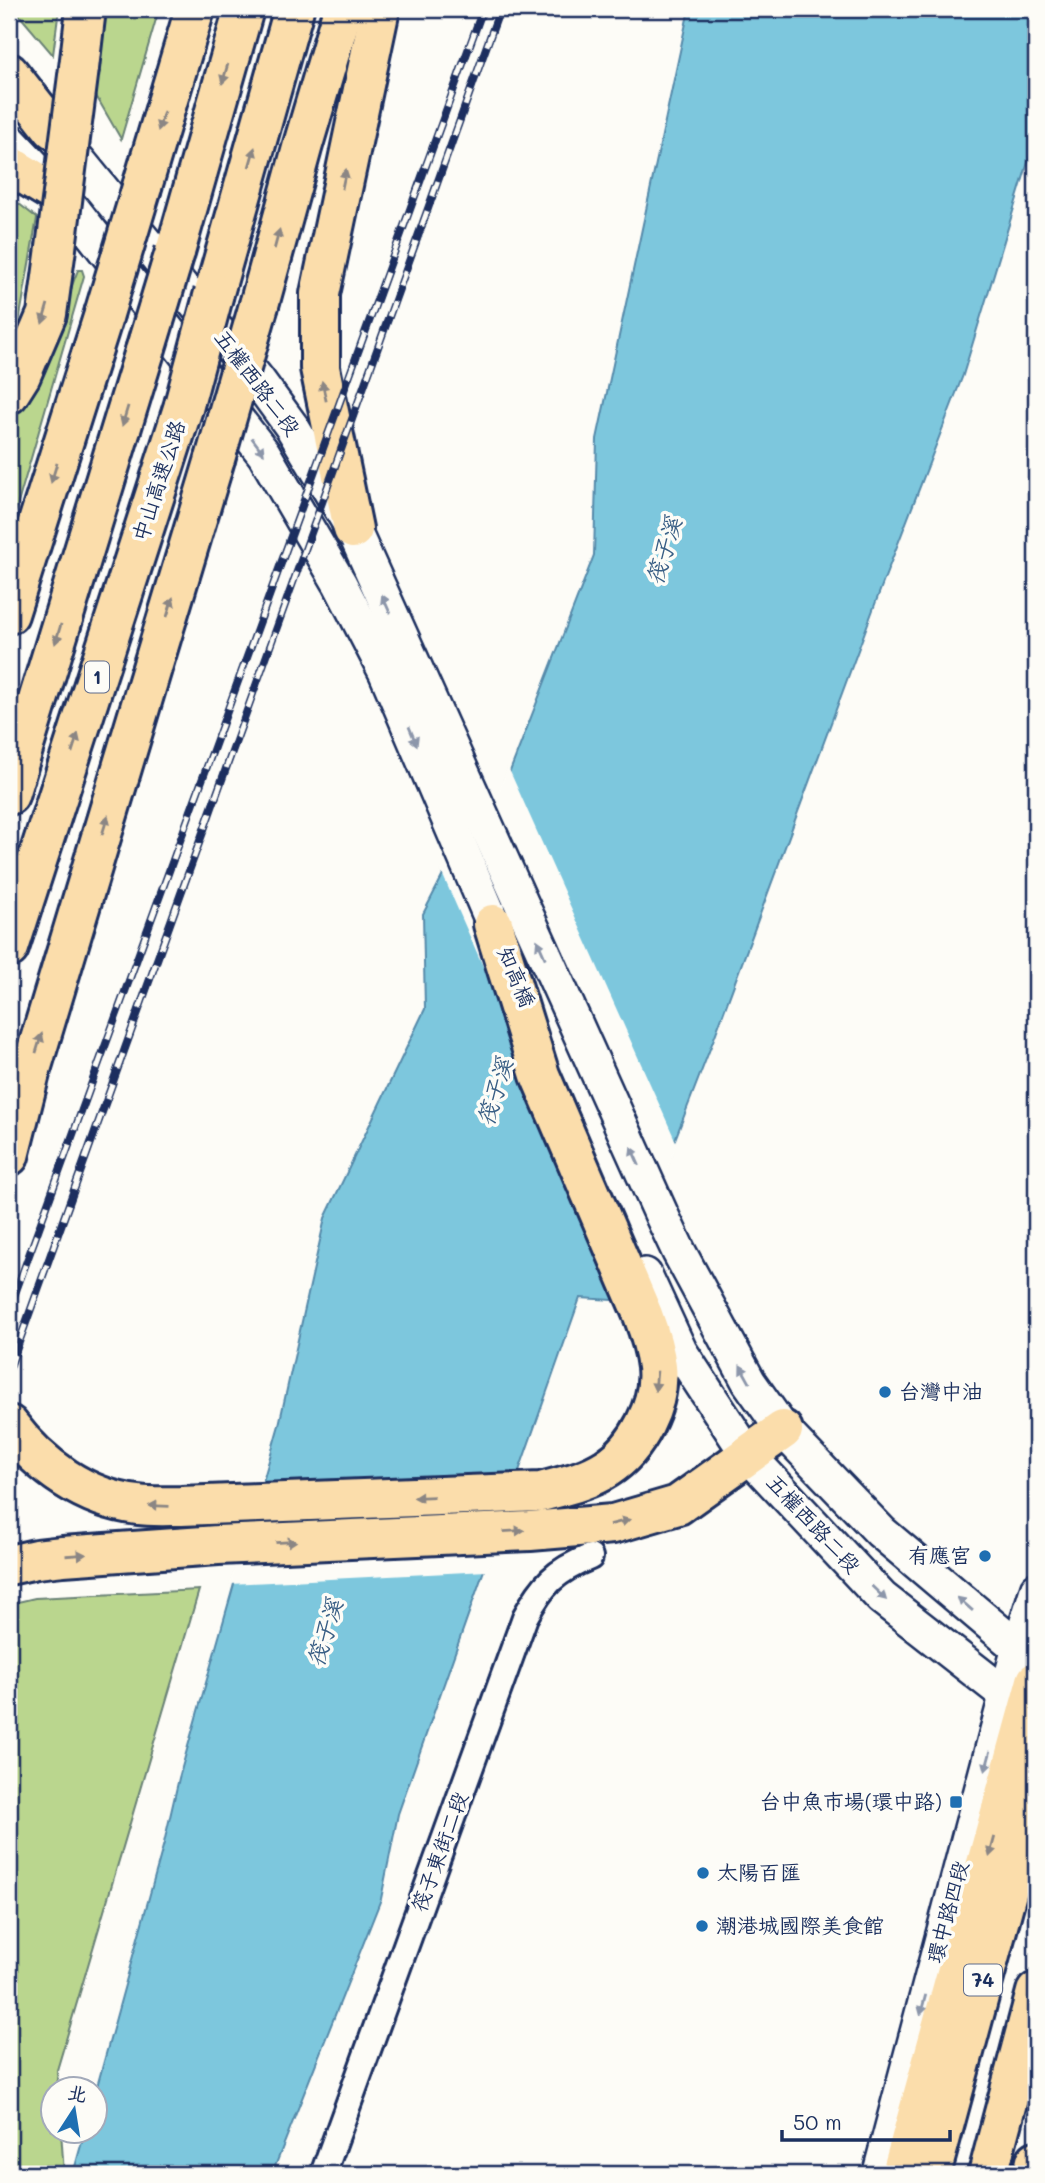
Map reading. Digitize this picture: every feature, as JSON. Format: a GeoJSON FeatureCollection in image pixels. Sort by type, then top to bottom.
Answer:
{"type":"FeatureCollection","features":[{"type":"Feature","properties":{"kind":"highway"},"geometry":{"type":"LineString","coordinates":[[9,394],[21,375],[47,314],[86,9]]}},
{"type":"Feature","properties":{"kind":"highway"},"geometry":{"type":"LineString","coordinates":[[9,614],[104,314],[195,9]]}},
{"type":"Feature","properties":{"kind":"highway"},"geometry":{"type":"LineString","coordinates":[[9,795],[175,252],[244,9]]}},
{"type":"Feature","properties":{"kind":"highway","name":"中山高速公路"},"geometry":{"type":"LineString","coordinates":[[9,948],[184,405],[294,9]]}},
{"type":"Feature","properties":{"kind":"highway"},"geometry":{"type":"LineString","coordinates":[[9,1156],[30,1073],[260,305],[343,9]]}},
{"type":"Feature","properties":{"kind":"highway"},"geometry":{"type":"LineString","coordinates":[[353,530],[320,368],[320,294],[380,9]]}},
{"type":"Feature","properties":{"kind":"highway"},"geometry":{"type":"LineString","coordinates":[[9,73],[53,129]]}},
{"type":"Feature","properties":{"kind":"highway"},"geometry":{"type":"LineString","coordinates":[[9,164],[65,199]]}},
{"type":"Feature","properties":{"kind":"highway"},"geometry":{"type":"LineString","coordinates":[[9,1425],[36,1457],[54,1471],[94,1493],[138,1505],[228,1505],[541,1492],[580,1481],[605,1470],[623,1457],[640,1433],[651,1410],[656,1389],[657,1368],[645,1298],[540,1074],[493,924]]}},
{"type":"Feature","properties":{"kind":"highway"},"geometry":{"type":"LineString","coordinates":[[9,1565],[50,1558],[218,1545],[614,1524],[678,1505],[783,1430]]}},
{"type":"Feature","properties":{"kind":"highway"},"geometry":{"type":"LineString","coordinates":[[901,2174],[972,1921],[1027,1701]]}},
{"type":"Feature","properties":{"kind":"highway","name":"74"},"geometry":{"type":"LineString","coordinates":[[931,2174],[1036,1785]]}},
{"type":"Feature","properties":{"kind":"highway"},"geometry":{"type":"LineString","coordinates":[[988,2174],[1036,1992]]}},
{"type":"Feature","properties":{"kind":"highway"},"geometry":{"type":"LineString","coordinates":[[1032,2174],[1036,2161]]}},
{"type":"Feature","properties":{"kind":"main road","name":"五權西路二段"},"geometry":{"type":"LineString","coordinates":[[9,88],[53,129],[257,379],[292,427],[353,530],[399,670]]}},
{"type":"Feature","properties":{"kind":"main road","name":"五權西路二段"},"geometry":{"type":"LineString","coordinates":[[9,140],[65,199],[264,454],[340,583],[399,670]]}},
{"type":"Feature","properties":{"kind":"main road","name":"知高橋"},"geometry":{"type":"LineString","coordinates":[[399,670],[493,924]]}},
{"type":"Feature","properties":{"kind":"main road","name":"知高橋"},"geometry":{"type":"LineString","coordinates":[[399,670],[663,1218]]}},
{"type":"Feature","properties":{"kind":"main road","name":"五權西路二段"},"geometry":{"type":"LineString","coordinates":[[663,1218],[748,1381],[783,1430],[881,1532],[1026,1656]]}},
{"type":"Feature","properties":{"kind":"main road","name":"五權西路二段"},"geometry":{"type":"LineString","coordinates":[[645,1298],[748,1455],[882,1598],[1027,1701]]}},
{"type":"Feature","properties":{"kind":"street","name":"筏子東街二段"},"geometry":{"type":"LineString","coordinates":[[323,2174],[525,1617],[538,1592],[554,1576],[570,1565],[590,1557]]}},
{"type":"Feature","properties":{"kind":"street","name":"環中路四段"},"geometry":{"type":"LineString","coordinates":[[877,2174],[1027,1701],[1026,1656],[1036,1588]]}},
{"type":"Feature","properties":{"kind":"street"},"geometry":{"type":"LineString","coordinates":[[950,2174],[1036,1844]]}},
{"type":"Feature","properties":{"kind":"street"},"geometry":{"type":"LineString","coordinates":[[1003,2174],[1036,2046]]}},
{"type":"Feature","properties":{"kind":"green space"},"geometry":{"type":"Polygon","coordinates":[[[14,9],[59,9],[53,55],[14,9]]]}},
{"type":"Feature","properties":{"kind":"green space"},"geometry":{"type":"Polygon","coordinates":[[[107,9],[159,9],[121,139],[91,87],[107,9]]]}},
{"type":"Feature","properties":{"kind":"green space"},"geometry":{"type":"Polygon","coordinates":[[[9,196],[37,218],[14,351],[9,359],[9,196]]]}},
{"type":"Feature","properties":{"kind":"green space"},"geometry":{"type":"Polygon","coordinates":[[[78,270],[82,270],[84,276],[9,534],[9,423],[28,400],[78,270]]]}},
{"type":"Feature","properties":{"kind":"green space"},"geometry":{"type":"Polygon","coordinates":[[[199,1590],[57,2074],[38,2074],[38,2144],[62,2144],[64,2174],[9,2174],[9,1604],[35,1598],[199,1590]]]}},
{"type":"Feature","properties":{"kind":"water","name":"筏子溪"},"geometry":{"type":"Polygon","coordinates":[[[689,9],[1036,9],[1036,136],[963,375],[613,1300],[580,1298],[398,1814],[381,1899],[272,2174],[73,2174],[81,2144],[108,2144],[108,2074],[100,2074],[164,1843],[179,1778],[279,1425],[325,1218],[425,1009],[423,914],[467,828],[502,792],[594,555],[597,439],[689,9]]]}},
{"type":"Feature","properties":{"kind":"pier"},"geometry":{"type":"Polygon","coordinates":[[[508,767],[677,1144],[623,1284],[441,871],[464,827],[499,790],[508,767]]]}},
{"type":"Feature","properties":{"kind":"pier"},"geometry":{"type":"Polygon","coordinates":[[[522,1473],[487,1571],[230,1584],[258,1487],[522,1473]]]}},
{"type":"Feature","properties":{"kind":"railway"},"geometry":{"type":"LineString","coordinates":[[9,1310],[483,9]]}},
{"type":"Feature","properties":{"kind":"railway"},"geometry":{"type":"LineString","coordinates":[[9,1370],[500,9]]}},
{"type":"Feature","properties":{"kind":"place","name":"台灣中油"},"geometry":{"type":"Point","coordinates":[885,1392]}},
{"type":"Feature","properties":{"kind":"place","name":"有應宮"},"geometry":{"type":"Point","coordinates":[985,1556]}},
{"type":"Feature","properties":{"kind":"place","name":"台中魚市場(環中路)"},"geometry":{"type":"Point","coordinates":[956,1802]}},
{"type":"Feature","properties":{"kind":"place","name":"太陽百匯"},"geometry":{"type":"Point","coordinates":[703,1873]}},
{"type":"Feature","properties":{"kind":"place","name":"潮港城國際美食館"},"geometry":{"type":"Point","coordinates":[702,1926]}}]}
